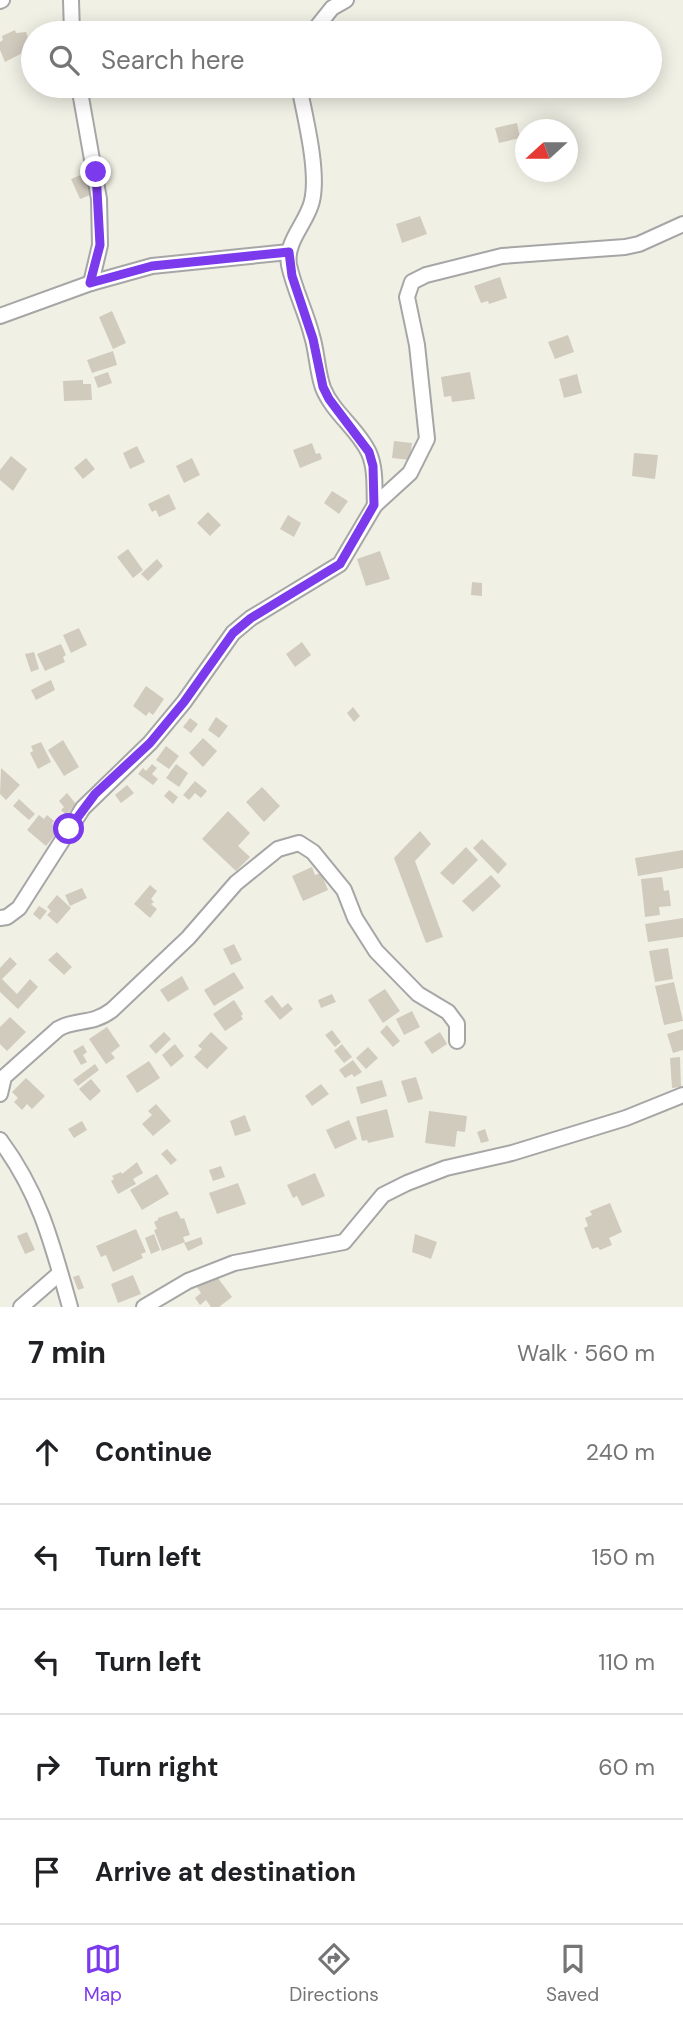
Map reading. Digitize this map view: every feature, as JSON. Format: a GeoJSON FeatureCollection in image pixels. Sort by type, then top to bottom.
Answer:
{"type":"FeatureCollection","features":[{"type":"Feature","properties":{"kind":"street"},"geometry":{"type":"LineString","coordinates":[[71,0],[72,21]]}},
{"type":"Feature","properties":{"kind":"street"},"geometry":{"type":"LineString","coordinates":[[322,21],[332,8],[346,0]]}},
{"type":"Feature","properties":{"kind":"street"},"geometry":{"type":"LineString","coordinates":[[81,98],[99,199],[100,245],[90,283]]}},
{"type":"Feature","properties":{"kind":"street"},"geometry":{"type":"LineString","coordinates":[[301,98],[308,131],[313,199],[289,252],[292,276],[313,339],[323,387],[369,452],[373,466],[374,505]]}},
{"type":"Feature","properties":{"kind":"street"},"geometry":{"type":"LineString","coordinates":[[0,918],[8,917],[19,908],[83,808],[150,743],[184,702],[233,633],[251,618],[340,564],[374,505],[410,473],[427,439],[417,345],[407,298],[412,282],[426,275],[502,256],[625,247],[639,244],[683,224]]}},
{"type":"Feature","properties":{"kind":"street"},"geometry":{"type":"LineString","coordinates":[[0,316],[90,283],[152,266],[289,252]]}},
{"type":"Feature","properties":{"kind":"street"},"geometry":{"type":"LineString","coordinates":[[0,1094],[4,1077],[58,1029],[68,1024],[98,1019],[112,1010],[181,945],[236,883],[278,849],[299,843],[313,852],[344,890],[355,918],[376,951],[418,995],[448,1012],[457,1024],[457,1041]]}},
{"type":"Feature","properties":{"kind":"street"},"geometry":{"type":"LineString","coordinates":[[144,1307],[188,1281],[234,1263],[344,1242],[383,1195],[407,1183],[446,1168],[512,1153],[626,1118],[683,1095]]}},
{"type":"Feature","properties":{"kind":"street"},"geometry":{"type":"LineString","coordinates":[[0,1140],[20,1167],[39,1206],[70,1307]]}},
{"type":"Feature","properties":{"kind":"street"},"geometry":{"type":"LineString","coordinates":[[21,1307],[60,1273]]}},
{"type":"Feature","properties":{"kind":"building"},"geometry":{"type":"Polygon","coordinates":[[[15,30],[16,33],[21,32],[21,54],[5,62],[0,50],[2,36],[15,30]]]}},
{"type":"Feature","properties":{"kind":"building"},"geometry":{"type":"Polygon","coordinates":[[[515,123],[515,139],[499,143],[495,128],[515,123]]]}},
{"type":"Feature","properties":{"kind":"building"},"geometry":{"type":"Polygon","coordinates":[[[83,174],[84,177],[91,175],[96,186],[88,189],[90,195],[80,199],[71,179],[83,174]]]}},
{"type":"Feature","properties":{"kind":"building"},"geometry":{"type":"Polygon","coordinates":[[[420,216],[427,234],[402,243],[396,224],[420,216]]]}},
{"type":"Feature","properties":{"kind":"building"},"geometry":{"type":"Polygon","coordinates":[[[500,277],[507,298],[489,304],[488,301],[481,303],[474,286],[500,277]]]}},
{"type":"Feature","properties":{"kind":"building"},"geometry":{"type":"Polygon","coordinates":[[[112,311],[126,343],[113,349],[99,317],[112,311]]]}},
{"type":"Feature","properties":{"kind":"building"},"geometry":{"type":"Polygon","coordinates":[[[568,335],[574,352],[555,359],[548,342],[568,335]]]}},
{"type":"Feature","properties":{"kind":"building"},"geometry":{"type":"Polygon","coordinates":[[[113,351],[117,365],[92,373],[87,360],[113,351]]]}},
{"type":"Feature","properties":{"kind":"building"},"geometry":{"type":"Polygon","coordinates":[[[108,372],[112,383],[98,388],[94,377],[108,372]]]}},
{"type":"Feature","properties":{"kind":"building"},"geometry":{"type":"Polygon","coordinates":[[[470,372],[475,399],[452,402],[451,396],[444,397],[441,377],[470,372]]]}},
{"type":"Feature","properties":{"kind":"building"},"geometry":{"type":"Polygon","coordinates":[[[577,374],[582,393],[564,398],[559,379],[577,374]]]}},
{"type":"Feature","properties":{"kind":"building"},"geometry":{"type":"Polygon","coordinates":[[[83,380],[83,384],[91,384],[92,400],[64,401],[63,381],[83,380]]]}},
{"type":"Feature","properties":{"kind":"building"},"geometry":{"type":"Polygon","coordinates":[[[394,441],[412,443],[410,460],[392,458],[394,441]]]}},
{"type":"Feature","properties":{"kind":"building"},"geometry":{"type":"Polygon","coordinates":[[[312,443],[316,454],[320,453],[322,459],[300,468],[293,450],[312,443]]]}},
{"type":"Feature","properties":{"kind":"building"},"geometry":{"type":"Polygon","coordinates":[[[137,446],[145,462],[130,469],[123,453],[137,446]]]}},
{"type":"Feature","properties":{"kind":"building"},"geometry":{"type":"Polygon","coordinates":[[[634,453],[658,455],[655,479],[632,476],[634,453]]]}},
{"type":"Feature","properties":{"kind":"building"},"geometry":{"type":"Polygon","coordinates":[[[11,456],[27,469],[13,491],[0,480],[0,470],[11,456]]]}},
{"type":"Feature","properties":{"kind":"building"},"geometry":{"type":"Polygon","coordinates":[[[86,458],[95,469],[83,479],[74,468],[86,458]]]}},
{"type":"Feature","properties":{"kind":"building"},"geometry":{"type":"Polygon","coordinates":[[[192,458],[200,475],[184,483],[176,466],[192,458]]]}},
{"type":"Feature","properties":{"kind":"building"},"geometry":{"type":"Polygon","coordinates":[[[332,491],[348,501],[339,514],[324,503],[332,491]]]}},
{"type":"Feature","properties":{"kind":"building"},"geometry":{"type":"Polygon","coordinates":[[[169,494],[176,509],[159,517],[156,510],[152,512],[148,504],[169,494]]]}},
{"type":"Feature","properties":{"kind":"building"},"geometry":{"type":"Polygon","coordinates":[[[208,512],[221,525],[210,536],[197,523],[208,512]]]}},
{"type":"Feature","properties":{"kind":"building"},"geometry":{"type":"Polygon","coordinates":[[[288,515],[301,523],[294,537],[280,529],[288,515]]]}},
{"type":"Feature","properties":{"kind":"building"},"geometry":{"type":"Polygon","coordinates":[[[128,549],[143,570],[133,578],[117,557],[128,549]]]}},
{"type":"Feature","properties":{"kind":"building"},"geometry":{"type":"Polygon","coordinates":[[[380,551],[390,579],[366,586],[357,559],[380,551]]]}},
{"type":"Feature","properties":{"kind":"building"},"geometry":{"type":"Polygon","coordinates":[[[157,559],[163,566],[148,581],[141,574],[157,559]]]}},
{"type":"Feature","properties":{"kind":"building"},"geometry":{"type":"Polygon","coordinates":[[[472,582],[482,583],[482,596],[471,595],[472,582]]]}},
{"type":"Feature","properties":{"kind":"building"},"geometry":{"type":"Polygon","coordinates":[[[79,628],[87,645],[71,653],[63,635],[79,628]]]}},
{"type":"Feature","properties":{"kind":"building"},"geometry":{"type":"Polygon","coordinates":[[[302,642],[311,655],[295,667],[286,654],[302,642]]]}},
{"type":"Feature","properties":{"kind":"building"},"geometry":{"type":"Polygon","coordinates":[[[61,644],[66,655],[63,657],[65,662],[45,671],[37,654],[61,644]]]}},
{"type":"Feature","properties":{"kind":"building"},"geometry":{"type":"Polygon","coordinates":[[[34,652],[39,669],[31,672],[25,654],[34,652]]]}},
{"type":"Feature","properties":{"kind":"building"},"geometry":{"type":"Polygon","coordinates":[[[51,680],[55,690],[36,700],[31,690],[51,680]]]}},
{"type":"Feature","properties":{"kind":"building"},"geometry":{"type":"Polygon","coordinates":[[[146,686],[164,699],[153,715],[149,712],[146,716],[133,706],[146,686]]]}},
{"type":"Feature","properties":{"kind":"building"},"geometry":{"type":"Polygon","coordinates":[[[353,707],[360,716],[354,722],[347,713],[353,707]]]}},
{"type":"Feature","properties":{"kind":"building"},"geometry":{"type":"Polygon","coordinates":[[[216,717],[228,726],[219,738],[208,730],[216,717]]]}},
{"type":"Feature","properties":{"kind":"building"},"geometry":{"type":"Polygon","coordinates":[[[190,718],[198,724],[191,733],[183,727],[190,718]]]}},
{"type":"Feature","properties":{"kind":"building"},"geometry":{"type":"Polygon","coordinates":[[[203,738],[217,751],[203,767],[189,753],[203,738]]]}},
{"type":"Feature","properties":{"kind":"building"},"geometry":{"type":"Polygon","coordinates":[[[63,740],[79,767],[64,776],[48,750],[63,740]]]}},
{"type":"Feature","properties":{"kind":"building"},"geometry":{"type":"Polygon","coordinates":[[[41,742],[51,762],[38,769],[30,753],[33,751],[31,746],[41,742]]]}},
{"type":"Feature","properties":{"kind":"building"},"geometry":{"type":"Polygon","coordinates":[[[166,746],[179,756],[169,769],[156,760],[166,746]]]}},
{"type":"Feature","properties":{"kind":"building"},"geometry":{"type":"Polygon","coordinates":[[[152,764],[157,768],[152,774],[158,779],[153,785],[138,774],[143,768],[146,771],[152,764]]]}},
{"type":"Feature","properties":{"kind":"building"},"geometry":{"type":"Polygon","coordinates":[[[176,764],[188,773],[179,787],[166,778],[176,764]]]}},
{"type":"Feature","properties":{"kind":"building"},"geometry":{"type":"Polygon","coordinates":[[[1,768],[20,785],[6,800],[0,794],[1,768]]]}},
{"type":"Feature","properties":{"kind":"building"},"geometry":{"type":"Polygon","coordinates":[[[195,781],[207,791],[201,798],[195,793],[189,800],[183,795],[195,781]]]}},
{"type":"Feature","properties":{"kind":"building"},"geometry":{"type":"Polygon","coordinates":[[[127,785],[134,793],[121,803],[115,795],[127,785]]]}},
{"type":"Feature","properties":{"kind":"building"},"geometry":{"type":"Polygon","coordinates":[[[262,787],[280,806],[264,822],[246,802],[262,787]]]}},
{"type":"Feature","properties":{"kind":"building"},"geometry":{"type":"Polygon","coordinates":[[[169,790],[178,797],[173,804],[164,796],[169,790]]]}},
{"type":"Feature","properties":{"kind":"building"},"geometry":{"type":"Polygon","coordinates":[[[67,793],[76,804],[66,815],[61,810],[64,807],[59,801],[67,793]]]}},
{"type":"Feature","properties":{"kind":"building"},"geometry":{"type":"Polygon","coordinates":[[[19,799],[35,814],[29,820],[13,806],[19,799]]]}},
{"type":"Feature","properties":{"kind":"building"},"geometry":{"type":"Polygon","coordinates":[[[228,811],[250,833],[238,846],[250,857],[236,871],[202,839],[228,811]]]}},
{"type":"Feature","properties":{"kind":"building"},"geometry":{"type":"Polygon","coordinates":[[[39,815],[44,819],[47,815],[59,830],[46,846],[27,830],[39,815]]]}},
{"type":"Feature","properties":{"kind":"building"},"geometry":{"type":"Polygon","coordinates":[[[420,831],[431,844],[415,861],[443,937],[426,943],[394,858],[420,831]]]}},
{"type":"Feature","properties":{"kind":"building"},"geometry":{"type":"Polygon","coordinates":[[[482,839],[507,864],[498,874],[473,848],[482,839]]]}},
{"type":"Feature","properties":{"kind":"building"},"geometry":{"type":"Polygon","coordinates":[[[466,847],[478,860],[453,885],[440,873],[466,847]]]}},
{"type":"Feature","properties":{"kind":"building"},"geometry":{"type":"Polygon","coordinates":[[[683,850],[683,868],[638,876],[635,858],[683,850]]]}},
{"type":"Feature","properties":{"kind":"building"},"geometry":{"type":"Polygon","coordinates":[[[312,867],[315,875],[321,873],[328,890],[303,901],[292,876],[312,867]]]}},
{"type":"Feature","properties":{"kind":"building"},"geometry":{"type":"Polygon","coordinates":[[[491,875],[501,886],[473,912],[462,901],[491,875]]]}},
{"type":"Feature","properties":{"kind":"building"},"geometry":{"type":"Polygon","coordinates":[[[662,877],[664,891],[669,890],[671,906],[659,907],[660,915],[645,917],[641,879],[662,877]]]}},
{"type":"Feature","properties":{"kind":"building"},"geometry":{"type":"Polygon","coordinates":[[[150,885],[157,891],[151,904],[157,909],[150,918],[134,904],[150,885]]]}},
{"type":"Feature","properties":{"kind":"building"},"geometry":{"type":"Polygon","coordinates":[[[82,888],[87,898],[70,906],[65,895],[82,888]]]}},
{"type":"Feature","properties":{"kind":"building"},"geometry":{"type":"Polygon","coordinates":[[[57,895],[71,908],[57,924],[47,915],[51,911],[47,907],[57,895]]]}},
{"type":"Feature","properties":{"kind":"building"},"geometry":{"type":"Polygon","coordinates":[[[39,906],[47,911],[40,920],[33,914],[39,906]]]}},
{"type":"Feature","properties":{"kind":"building"},"geometry":{"type":"Polygon","coordinates":[[[683,918],[683,937],[648,942],[645,924],[683,918]]]}},
{"type":"Feature","properties":{"kind":"building"},"geometry":{"type":"Polygon","coordinates":[[[234,944],[242,960],[231,965],[223,949],[234,944]]]}},
{"type":"Feature","properties":{"kind":"building"},"geometry":{"type":"Polygon","coordinates":[[[668,948],[673,979],[655,982],[649,951],[668,948]]]}},
{"type":"Feature","properties":{"kind":"building"},"geometry":{"type":"Polygon","coordinates":[[[57,952],[72,967],[64,975],[48,960],[57,952]]]}},
{"type":"Feature","properties":{"kind":"building"},"geometry":{"type":"Polygon","coordinates":[[[10,957],[17,964],[2,979],[17,994],[30,979],[38,987],[18,1009],[0,992],[0,968],[10,957]]]}},
{"type":"Feature","properties":{"kind":"building"},"geometry":{"type":"Polygon","coordinates":[[[234,972],[244,988],[214,1006],[204,990],[234,972]]]}},
{"type":"Feature","properties":{"kind":"building"},"geometry":{"type":"Polygon","coordinates":[[[182,976],[189,989],[168,1002],[160,990],[182,976]]]}},
{"type":"Feature","properties":{"kind":"building"},"geometry":{"type":"Polygon","coordinates":[[[674,982],[683,1021],[664,1025],[655,986],[674,982]]]}},
{"type":"Feature","properties":{"kind":"building"},"geometry":{"type":"Polygon","coordinates":[[[385,989],[400,1011],[383,1023],[368,1000],[385,989]]]}},
{"type":"Feature","properties":{"kind":"building"},"geometry":{"type":"Polygon","coordinates":[[[332,994],[336,1002],[321,1008],[318,1000],[332,994]]]}},
{"type":"Feature","properties":{"kind":"building"},"geometry":{"type":"Polygon","coordinates":[[[272,995],[282,1008],[288,1003],[293,1009],[280,1020],[264,1001],[272,995]]]}},
{"type":"Feature","properties":{"kind":"building"},"geometry":{"type":"Polygon","coordinates":[[[234,1000],[243,1014],[243,1019],[225,1031],[213,1014],[234,1000]]]}},
{"type":"Feature","properties":{"kind":"building"},"geometry":{"type":"Polygon","coordinates":[[[412,1011],[420,1027],[404,1035],[396,1019],[412,1011]]]}},
{"type":"Feature","properties":{"kind":"building"},"geometry":{"type":"Polygon","coordinates":[[[10,1017],[26,1032],[7,1051],[0,1044],[0,1027],[10,1017]]]}},
{"type":"Feature","properties":{"kind":"building"},"geometry":{"type":"Polygon","coordinates":[[[387,1025],[400,1041],[393,1047],[380,1032],[387,1025]]]}},
{"type":"Feature","properties":{"kind":"building"},"geometry":{"type":"Polygon","coordinates":[[[107,1027],[120,1046],[111,1053],[115,1058],[106,1064],[89,1039],[107,1027]]]}},
{"type":"Feature","properties":{"kind":"building"},"geometry":{"type":"Polygon","coordinates":[[[683,1029],[683,1050],[673,1053],[667,1034],[683,1029]]]}},
{"type":"Feature","properties":{"kind":"building"},"geometry":{"type":"Polygon","coordinates":[[[332,1030],[341,1042],[335,1047],[325,1035],[332,1030]]]}},
{"type":"Feature","properties":{"kind":"building"},"geometry":{"type":"Polygon","coordinates":[[[164,1032],[171,1039],[156,1054],[149,1046],[164,1032]]]}},
{"type":"Feature","properties":{"kind":"building"},"geometry":{"type":"Polygon","coordinates":[[[211,1032],[228,1048],[207,1069],[194,1057],[202,1049],[198,1046],[211,1032]]]}},
{"type":"Feature","properties":{"kind":"building"},"geometry":{"type":"Polygon","coordinates":[[[440,1032],[447,1044],[432,1054],[424,1042],[440,1032]]]}},
{"type":"Feature","properties":{"kind":"building"},"geometry":{"type":"Polygon","coordinates":[[[175,1044],[184,1056],[171,1067],[162,1055],[175,1044]]]}},
{"type":"Feature","properties":{"kind":"building"},"geometry":{"type":"Polygon","coordinates":[[[342,1044],[352,1057],[344,1063],[334,1051],[342,1044]]]}},
{"type":"Feature","properties":{"kind":"building"},"geometry":{"type":"Polygon","coordinates":[[[83,1045],[87,1052],[83,1055],[87,1062],[81,1065],[73,1051],[83,1045]]]}},
{"type":"Feature","properties":{"kind":"building"},"geometry":{"type":"Polygon","coordinates":[[[368,1047],[378,1058],[366,1069],[356,1058],[368,1047]]]}},
{"type":"Feature","properties":{"kind":"building"},"geometry":{"type":"Polygon","coordinates":[[[680,1057],[681,1087],[672,1088],[670,1058],[680,1057]]]}},
{"type":"Feature","properties":{"kind":"building"},"geometry":{"type":"Polygon","coordinates":[[[353,1060],[362,1072],[345,1078],[339,1070],[353,1060]]]}},
{"type":"Feature","properties":{"kind":"building"},"geometry":{"type":"Polygon","coordinates":[[[149,1061],[160,1078],[137,1093],[126,1076],[149,1061]]]}},
{"type":"Feature","properties":{"kind":"building"},"geometry":{"type":"Polygon","coordinates":[[[95,1064],[99,1070],[78,1086],[73,1080],[95,1064]]]}},
{"type":"Feature","properties":{"kind":"building"},"geometry":{"type":"Polygon","coordinates":[[[416,1077],[423,1099],[408,1103],[401,1081],[416,1077]]]}},
{"type":"Feature","properties":{"kind":"building"},"geometry":{"type":"Polygon","coordinates":[[[26,1078],[45,1096],[32,1109],[27,1104],[22,1110],[14,1102],[18,1098],[12,1092],[26,1078]]]}},
{"type":"Feature","properties":{"kind":"building"},"geometry":{"type":"Polygon","coordinates":[[[91,1079],[101,1091],[90,1101],[79,1089],[91,1079]]]}},
{"type":"Feature","properties":{"kind":"building"},"geometry":{"type":"Polygon","coordinates":[[[382,1080],[387,1096],[361,1104],[356,1087],[382,1080]]]}},
{"type":"Feature","properties":{"kind":"building"},"geometry":{"type":"Polygon","coordinates":[[[321,1084],[329,1094],[312,1106],[305,1096],[321,1084]]]}},
{"type":"Feature","properties":{"kind":"building"},"geometry":{"type":"Polygon","coordinates":[[[156,1104],[171,1121],[153,1136],[142,1124],[152,1115],[148,1111],[156,1104]]]}},
{"type":"Feature","properties":{"kind":"building"},"geometry":{"type":"Polygon","coordinates":[[[387,1109],[394,1137],[368,1143],[367,1140],[362,1141],[356,1117],[387,1109]]]}},
{"type":"Feature","properties":{"kind":"building"},"geometry":{"type":"Polygon","coordinates":[[[429,1111],[467,1116],[465,1132],[457,1131],[455,1147],[425,1143],[429,1111]]]}},
{"type":"Feature","properties":{"kind":"building"},"geometry":{"type":"Polygon","coordinates":[[[245,1115],[251,1131],[235,1136],[230,1121],[245,1115]]]}},
{"type":"Feature","properties":{"kind":"building"},"geometry":{"type":"Polygon","coordinates":[[[349,1120],[357,1139],[335,1149],[326,1130],[349,1120]]]}},
{"type":"Feature","properties":{"kind":"building"},"geometry":{"type":"Polygon","coordinates":[[[82,1121],[87,1130],[74,1138],[68,1129],[82,1121]]]}},
{"type":"Feature","properties":{"kind":"building"},"geometry":{"type":"Polygon","coordinates":[[[485,1129],[489,1141],[481,1143],[477,1132],[485,1129]]]}},
{"type":"Feature","properties":{"kind":"building"},"geometry":{"type":"Polygon","coordinates":[[[167,1149],[177,1160],[171,1165],[161,1154],[167,1149]]]}},
{"type":"Feature","properties":{"kind":"building"},"geometry":{"type":"Polygon","coordinates":[[[137,1162],[143,1173],[133,1179],[136,1184],[118,1194],[111,1181],[114,1179],[112,1176],[121,1172],[122,1174],[137,1162]]]}},
{"type":"Feature","properties":{"kind":"building"},"geometry":{"type":"Polygon","coordinates":[[[221,1166],[225,1177],[213,1181],[209,1170],[221,1166]]]}},
{"type":"Feature","properties":{"kind":"building"},"geometry":{"type":"Polygon","coordinates":[[[315,1173],[325,1196],[302,1206],[297,1196],[293,1198],[287,1185],[315,1173]]]}},
{"type":"Feature","properties":{"kind":"building"},"geometry":{"type":"Polygon","coordinates":[[[157,1174],[169,1194],[142,1210],[130,1190],[157,1174]]]}},
{"type":"Feature","properties":{"kind":"building"},"geometry":{"type":"Polygon","coordinates":[[[238,1183],[246,1204],[217,1214],[209,1193],[238,1183]]]}},
{"type":"Feature","properties":{"kind":"building"},"geometry":{"type":"Polygon","coordinates":[[[610,1203],[622,1232],[609,1238],[612,1245],[600,1250],[598,1247],[592,1249],[584,1228],[588,1226],[585,1218],[592,1215],[590,1211],[610,1203]]]}},
{"type":"Feature","properties":{"kind":"building"},"geometry":{"type":"Polygon","coordinates":[[[177,1211],[181,1219],[184,1218],[190,1235],[183,1237],[185,1242],[162,1251],[154,1230],[157,1229],[154,1222],[177,1211]]]}},
{"type":"Feature","properties":{"kind":"building"},"geometry":{"type":"Polygon","coordinates":[[[136,1229],[146,1252],[141,1254],[143,1258],[113,1272],[106,1255],[101,1257],[96,1246],[136,1229]]]}},
{"type":"Feature","properties":{"kind":"building"},"geometry":{"type":"Polygon","coordinates":[[[27,1232],[35,1250],[25,1254],[17,1236],[27,1232]]]}},
{"type":"Feature","properties":{"kind":"building"},"geometry":{"type":"Polygon","coordinates":[[[154,1234],[160,1250],[151,1254],[145,1238],[154,1234]]]}},
{"type":"Feature","properties":{"kind":"building"},"geometry":{"type":"Polygon","coordinates":[[[415,1234],[437,1242],[431,1259],[412,1252],[415,1234]]]}},
{"type":"Feature","properties":{"kind":"building"},"geometry":{"type":"Polygon","coordinates":[[[201,1237],[203,1244],[188,1251],[184,1243],[201,1237]]]}},
{"type":"Feature","properties":{"kind":"building"},"geometry":{"type":"Polygon","coordinates":[[[215,1274],[232,1297],[219,1307],[211,1307],[206,1300],[200,1305],[195,1298],[201,1293],[197,1287],[215,1274]]]}},
{"type":"Feature","properties":{"kind":"building"},"geometry":{"type":"Polygon","coordinates":[[[79,1275],[84,1288],[78,1290],[73,1277],[79,1275]]]}},
{"type":"Feature","properties":{"kind":"building"},"geometry":{"type":"Polygon","coordinates":[[[133,1275],[141,1294],[118,1303],[111,1284],[133,1275]]]}},
{"type":"Feature","properties":{"kind":"route"},"geometry":{"type":"LineString","coordinates":[[69,829],[95,794],[150,743],[184,702],[233,633],[251,618],[340,564],[374,505],[373,466],[369,452],[323,387],[313,339],[288,262],[289,252],[152,266],[90,283],[100,245],[96,172]]}}]}
